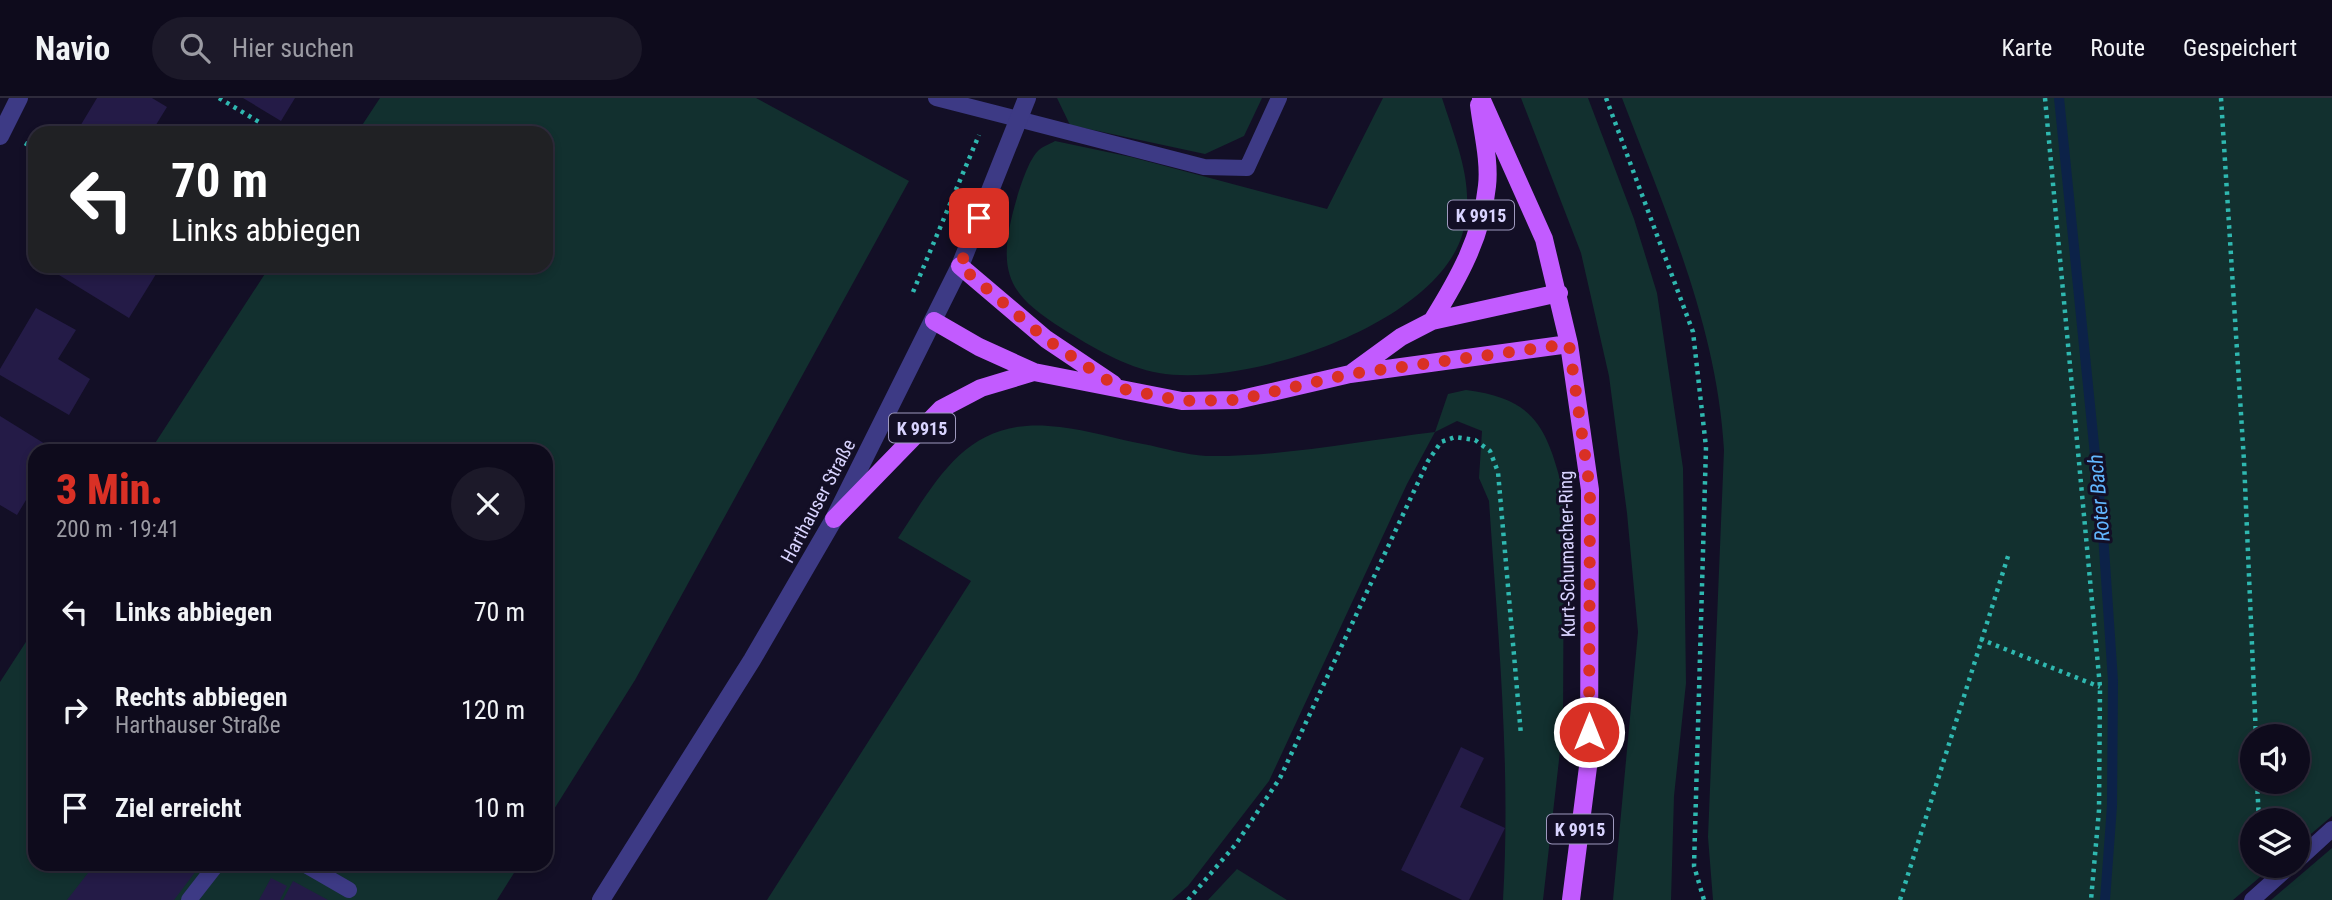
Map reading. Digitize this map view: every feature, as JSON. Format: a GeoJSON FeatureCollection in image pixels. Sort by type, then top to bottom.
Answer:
{"type":"FeatureCollection","features":[{"type":"Feature","properties":{"kind":"main road","name":"Kurt-Schumacher-Ring"},"geometry":{"type":"LineString","coordinates":[[1479,98],[1544,239],[1569,344],[1590,490],[1589,759],[1571,900]]}},
{"type":"Feature","properties":{"kind":"main road","name":"K 9915"},"geometry":{"type":"LineString","coordinates":[[1432,321],[1464,270],[1488,184],[1479,98]]}},
{"type":"Feature","properties":{"kind":"main road","name":"K 9915"},"geometry":{"type":"LineString","coordinates":[[960,266],[1046,339],[1119,388]]}},
{"type":"Feature","properties":{"kind":"main road","name":"K 9915"},"geometry":{"type":"LineString","coordinates":[[1350,374],[1401,337],[1432,321],[1559,293]]}},
{"type":"Feature","properties":{"kind":"main road","name":"K 9915"},"geometry":{"type":"LineString","coordinates":[[934,321],[979,347],[1034,372],[1182,401],[1237,400],[1350,374],[1569,344]]}},
{"type":"Feature","properties":{"kind":"main road","name":"K 9915"},"geometry":{"type":"LineString","coordinates":[[834,519],[941,409],[981,388],[1034,372]]}},
{"type":"Feature","properties":{"kind":"street"},"geometry":{"type":"LineString","coordinates":[[0,136],[19,98]]}},
{"type":"Feature","properties":{"kind":"street","name":"Harthauser Straße"},"geometry":{"type":"LineString","coordinates":[[601,900],[752,660],[834,519],[960,266],[1027,98]]}},
{"type":"Feature","properties":{"kind":"lane"},"geometry":{"type":"LineString","coordinates":[[936,98],[988,114],[1205,167],[1247,168],[1279,98]]}},
{"type":"Feature","properties":{"kind":"lane"},"geometry":{"type":"LineString","coordinates":[[2310,849],[2332,829]]}},
{"type":"Feature","properties":{"kind":"lane"},"geometry":{"type":"LineString","coordinates":[[190,900],[212,871]]}},
{"type":"Feature","properties":{"kind":"lane"},"geometry":{"type":"LineString","coordinates":[[316,871],[349,890]]}},
{"type":"Feature","properties":{"kind":"lane"},"geometry":{"type":"LineString","coordinates":[[2252,900],[2277,878]]}},
{"type":"Feature","properties":{"kind":"path"},"geometry":{"type":"LineString","coordinates":[[219,98],[259,122]]}},
{"type":"Feature","properties":{"kind":"path"},"geometry":{"type":"LineString","coordinates":[[1605,98],[1681,293],[1693,332],[1702,389],[1706,447],[1694,866],[1704,900]]}},
{"type":"Feature","properties":{"kind":"path"},"geometry":{"type":"LineString","coordinates":[[2045,98],[2100,687],[2099,810],[2091,900]]}},
{"type":"Feature","properties":{"kind":"path"},"geometry":{"type":"LineString","coordinates":[[2221,98],[2245,461],[2255,724]]}},
{"type":"Feature","properties":{"kind":"path"},"geometry":{"type":"LineString","coordinates":[[909,302],[988,114]]}},
{"type":"Feature","properties":{"kind":"path"},"geometry":{"type":"LineString","coordinates":[[1188,900],[1236,844],[1280,778],[1428,461],[1441,442],[1455,437],[1475,440],[1490,452],[1498,472],[1521,735]]}},
{"type":"Feature","properties":{"kind":"path"},"geometry":{"type":"LineString","coordinates":[[1900,900],[2009,553]]}},
{"type":"Feature","properties":{"kind":"path"},"geometry":{"type":"LineString","coordinates":[[1980,639],[2100,687]]}},
{"type":"Feature","properties":{"kind":"green space"},"geometry":{"type":"Polygon","coordinates":[[[380,98],[756,98],[909,181],[635,680],[553,811],[553,444],[155,444],[265,273],[553,273],[553,126],[362,126],[380,98]]]}},
{"type":"Feature","properties":{"kind":"green space"},"geometry":{"type":"Polygon","coordinates":[[[1057,98],[1262,98],[1244,136],[1205,154],[1070,125],[1057,98]]]}},
{"type":"Feature","properties":{"kind":"green space"},"geometry":{"type":"Polygon","coordinates":[[[1383,98],[1442,98],[1463,164],[1467,198],[1463,232],[1446,265],[1417,295],[1379,321],[1334,343],[1286,360],[1239,370],[1196,375],[1159,373],[1121,361],[1063,329],[1031,306],[1013,283],[1007,254],[1016,201],[1033,158],[1037,152],[1055,141],[1131,157],[1327,209],[1383,98]]]}},
{"type":"Feature","properties":{"kind":"green space"},"geometry":{"type":"Polygon","coordinates":[[[1521,98],[1588,98],[1634,219],[1657,293],[1683,468],[1686,683],[1674,796],[1671,900],[1613,900],[1638,632],[1627,513],[1609,376],[1581,253],[1521,98]]]}},
{"type":"Feature","properties":{"kind":"green space"},"geometry":{"type":"Polygon","coordinates":[[[1622,98],[2332,98],[2332,816],[2310,835],[2310,808],[2240,808],[2240,878],[2259,878],[2233,900],[1713,900],[1708,837],[1724,450],[1711,359],[1700,314],[1672,227],[1622,98]]]}},
{"type":"Feature","properties":{"kind":"green space"},"geometry":{"type":"Polygon","coordinates":[[[1466,390],[1509,401],[1524,410],[1544,435],[1552,452],[1564,494],[1563,725],[1543,900],[1503,900],[1505,800],[1502,700],[1489,501],[1479,478],[1482,431],[1457,421],[1435,432],[1448,394],[1466,390]]]}},
{"type":"Feature","properties":{"kind":"green space"},"geometry":{"type":"Polygon","coordinates":[[[1029,426],[1091,432],[1206,456],[1292,451],[1435,432],[1407,484],[1269,781],[1188,886],[1172,900],[767,900],[971,581],[898,538],[944,471],[961,454],[981,440],[1003,430],[1029,426]]]}},
{"type":"Feature","properties":{"kind":"green space"},"geometry":{"type":"Polygon","coordinates":[[[28,639],[28,871],[515,871],[497,900],[0,900],[0,682],[28,639]]]}},
{"type":"Feature","properties":{"kind":"green space"},"geometry":{"type":"Polygon","coordinates":[[[2332,848],[2332,900],[2271,900],[2297,878],[2310,878],[2310,867],[2332,848]]]}},
{"type":"Feature","properties":{"kind":"green space"},"geometry":{"type":"Polygon","coordinates":[[[1237,869],[1287,900],[1208,900],[1237,869]]]}},
{"type":"Feature","properties":{"kind":"building"},"geometry":{"type":"Polygon","coordinates":[[[97,98],[152,98],[167,107],[155,126],[80,126],[97,98]]]}},
{"type":"Feature","properties":{"kind":"building"},"geometry":{"type":"Polygon","coordinates":[[[243,98],[295,98],[281,121],[243,98]]]}},
{"type":"Feature","properties":{"kind":"building"},"geometry":{"type":"Polygon","coordinates":[[[60,273],[157,273],[129,318],[59,275],[60,273]]]}},
{"type":"Feature","properties":{"kind":"building"},"geometry":{"type":"Polygon","coordinates":[[[36,308],[76,330],[58,359],[90,379],[69,415],[0,375],[0,369],[36,308]]]}},
{"type":"Feature","properties":{"kind":"building"},"geometry":{"type":"Polygon","coordinates":[[[0,416],[45,444],[28,444],[28,497],[17,515],[0,505],[0,416]]]}},
{"type":"Feature","properties":{"kind":"building"},"geometry":{"type":"Polygon","coordinates":[[[1461,747],[1484,758],[1460,807],[1505,828],[1469,900],[1462,900],[1401,870],[1461,747]]]}},
{"type":"Feature","properties":{"kind":"building"},"geometry":{"type":"Polygon","coordinates":[[[90,871],[196,871],[174,900],[67,900],[90,871]]]}},
{"type":"Feature","properties":{"kind":"building"},"geometry":{"type":"Polygon","coordinates":[[[271,878],[287,886],[280,900],[259,900],[271,878]]]}},
{"type":"Feature","properties":{"kind":"building"},"geometry":{"type":"Polygon","coordinates":[[[293,881],[328,900],[283,900],[293,881]]]}},
{"type":"Feature","properties":{"kind":"waterway","name":"Roter Bach"},"geometry":{"type":"LineString","coordinates":[[2059,98],[2103,534],[2113,681],[2112,806],[2105,900]]}},
{"type":"Feature","properties":{"kind":"route"},"geometry":{"type":"LineString","coordinates":[[979,218],[960,266],[1046,339],[1119,388],[1182,401],[1237,400],[1350,374],[1515,349],[1569,344],[1590,490],[1589,732]]}}]}
